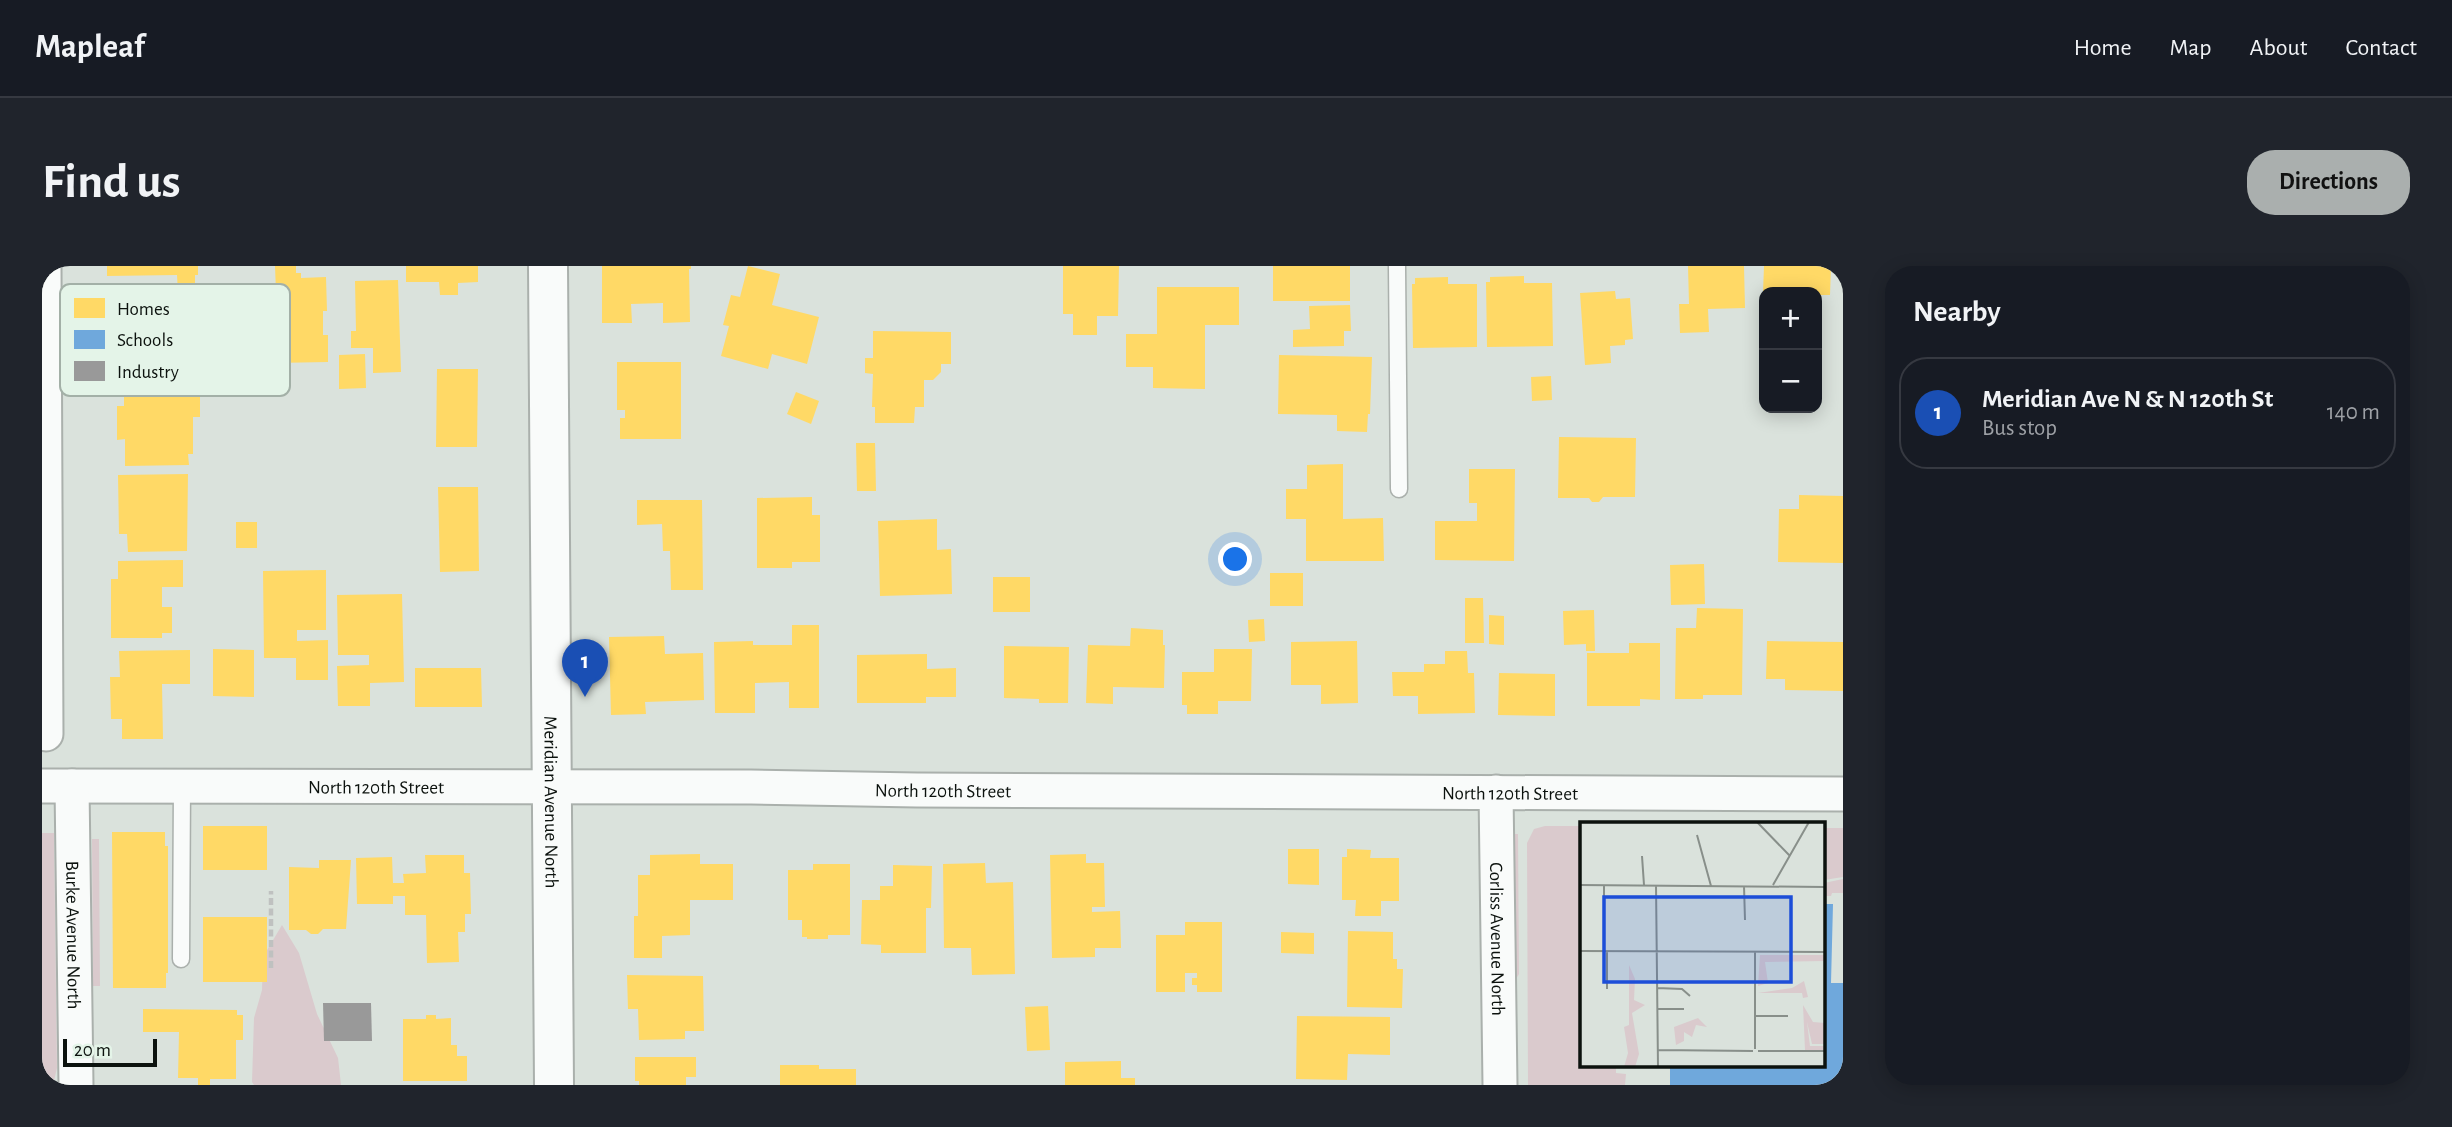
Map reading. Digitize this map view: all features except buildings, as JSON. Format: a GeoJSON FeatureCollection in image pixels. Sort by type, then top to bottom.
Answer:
{"type":"FeatureCollection","features":[{"type":"Feature","properties":{"kind":"street"},"geometry":{"type":"LineString","coordinates":[[44,266],[47,734]]}},
{"type":"Feature","properties":{"kind":"street","name":"Meridian Avenue North"},"geometry":{"type":"LineString","coordinates":[[548,266],[554,1085]]}},
{"type":"Feature","properties":{"kind":"street","name":"North 120th Street"},"geometry":{"type":"LineString","coordinates":[[57,786],[551,786],[1843,794]]}},
{"type":"Feature","properties":{"kind":"street","name":"Burke Avenue North"},"geometry":{"type":"LineString","coordinates":[[57,786],[76,1085]]}},
{"type":"Feature","properties":{"kind":"street","name":"Corliss Avenue North"},"geometry":{"type":"LineString","coordinates":[[1496,792],[1500,1085]]}},
{"type":"Feature","properties":{"kind":"lane"},"geometry":{"type":"LineString","coordinates":[[1396,266],[1399,489]]}},
{"type":"Feature","properties":{"kind":"lane"},"geometry":{"type":"LineString","coordinates":[[180,960],[182,785]]}},
{"type":"Feature","properties":{"kind":"path"},"geometry":{"type":"LineString","coordinates":[[271,891],[271,968]]}},
{"type":"Feature","properties":{"kind":"shaded area"},"geometry":{"type":"Polygon","coordinates":[[[1545,826],[1580,826],[1580,1068],[1616,1068],[1616,1073],[1626,1074],[1625,1085],[1528,1085],[1527,843],[1534,829],[1545,826]]]}},
{"type":"Feature","properties":{"kind":"shaded area"},"geometry":{"type":"Polygon","coordinates":[[[1826,828],[1843,828],[1843,877],[1826,880],[1826,828]]]}},
{"type":"Feature","properties":{"kind":"shaded area"},"geometry":{"type":"Polygon","coordinates":[[[42,833],[54,833],[57,1068],[53,1085],[42,1085],[42,833]]]}},
{"type":"Feature","properties":{"kind":"shaded area"},"geometry":{"type":"Polygon","coordinates":[[[1510,834],[1518,834],[1519,974],[1512,986],[1510,834]]]}},
{"type":"Feature","properties":{"kind":"shaded area"},"geometry":{"type":"Polygon","coordinates":[[[92,839],[99,839],[100,986],[93,986],[92,839]]]}},
{"type":"Feature","properties":{"kind":"shaded area"},"geometry":{"type":"Polygon","coordinates":[[[1843,879],[1843,893],[1826,896],[1826,883],[1843,879]]]}},
{"type":"Feature","properties":{"kind":"shaded area"},"geometry":{"type":"Polygon","coordinates":[[[282,925],[299,953],[317,1014],[338,1058],[341,1085],[254,1085],[252,1082],[254,1018],[262,990],[263,957],[282,925]]]}},
{"type":"Feature","properties":{"kind":"place","name":"Meridian Ave N & N 120th St"},"geometry":{"type":"Point","coordinates":[585,697]}}]}
